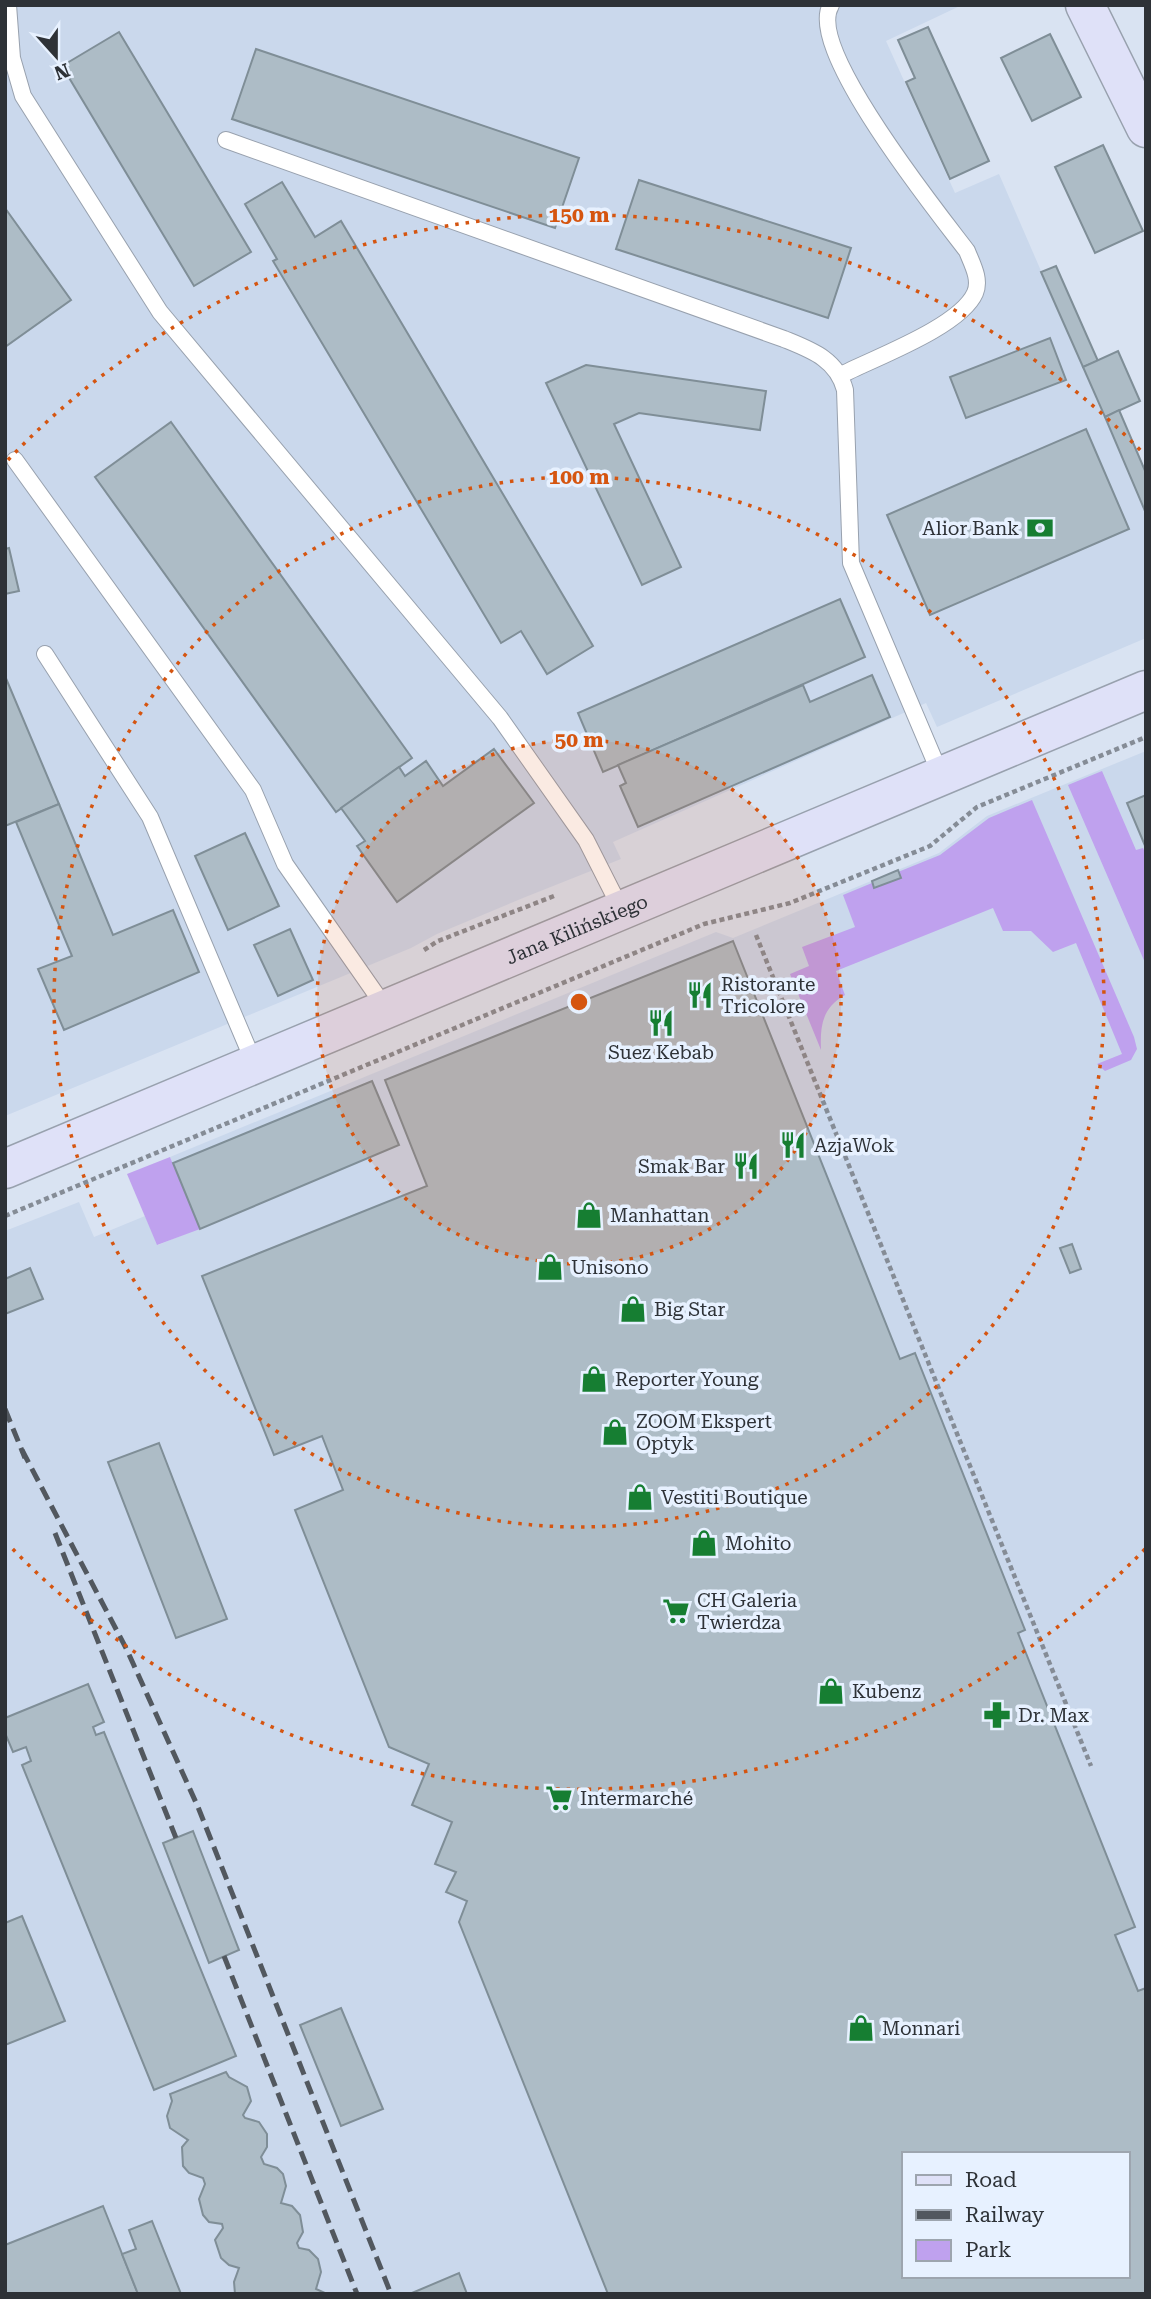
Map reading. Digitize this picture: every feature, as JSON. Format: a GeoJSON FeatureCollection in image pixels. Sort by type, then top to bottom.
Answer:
{"type":"FeatureCollection","features":[{"type":"Feature","properties":{"kind":"street"},"geometry":{"type":"LineString","coordinates":[[1085,5],[1146,128]]}},
{"type":"Feature","properties":{"kind":"street","name":"Jana Kilińskiego"},"geometry":{"type":"LineString","coordinates":[[5,1169],[942,778],[1146,690]]}},
{"type":"Feature","properties":{"kind":"lane"},"geometry":{"type":"LineString","coordinates":[[8,5],[12,58],[23,96],[160,312],[500,718],[586,840],[622,911]]}},
{"type":"Feature","properties":{"kind":"lane"},"geometry":{"type":"LineString","coordinates":[[831,5],[828,9],[831,37],[851,88],[967,251],[976,272],[976,292],[964,309],[947,322],[841,375]]}},
{"type":"Feature","properties":{"kind":"lane"},"geometry":{"type":"LineString","coordinates":[[226,141],[784,339],[831,362],[841,375],[845,390],[851,563],[942,778]]}},
{"type":"Feature","properties":{"kind":"lane"},"geometry":{"type":"LineString","coordinates":[[15,460],[253,790],[285,864],[387,1010]]}},
{"type":"Feature","properties":{"kind":"lane"},"geometry":{"type":"LineString","coordinates":[[45,654],[150,817],[254,1065]]}},
{"type":"Feature","properties":{"kind":"path"},"geometry":{"type":"LineString","coordinates":[[5,1216],[704,924],[790,903],[930,846],[977,807],[1146,737]]}},
{"type":"Feature","properties":{"kind":"path"},"geometry":{"type":"LineString","coordinates":[[756,935],[1091,1766]]}},
{"type":"Feature","properties":{"kind":"shaded area"},"geometry":{"type":"Polygon","coordinates":[[[5,5],[962,5],[886,41],[955,193],[999,174],[1146,513],[1146,638],[937,727],[926,703],[613,842],[621,859],[5,1116],[5,5]]]}},
{"type":"Feature","properties":{"kind":"shaded area"},"geometry":{"type":"Polygon","coordinates":[[[1146,751],[1146,2294],[5,2294],[5,1231],[79,1202],[94,1237],[145,1216],[158,1245],[200,1228],[170,1157],[716,932],[733,938],[939,853],[987,816],[1146,751]]]}},
{"type":"Feature","properties":{"kind":"green space"},"geometry":{"type":"Polygon","coordinates":[[[1102,771],[1136,850],[1143,848],[1146,854],[1146,965],[1068,785],[1102,771]]]}},
{"type":"Feature","properties":{"kind":"green space"},"geometry":{"type":"Polygon","coordinates":[[[1032,800],[1134,1037],[1137,1049],[1131,1060],[1105,1071],[1097,1064],[1122,1054],[1076,943],[1053,952],[1031,931],[1003,931],[993,908],[836,971],[845,995],[831,1006],[824,1018],[821,1050],[790,974],[809,966],[802,947],[855,927],[843,895],[872,883],[874,887],[898,872],[940,855],[989,818],[1032,800]]]}},
{"type":"Feature","properties":{"kind":"green space"},"geometry":{"type":"Polygon","coordinates":[[[170,1157],[200,1229],[157,1245],[127,1174],[170,1157]]]}},
{"type":"Feature","properties":{"kind":"building"},"geometry":{"type":"Polygon","coordinates":[[[928,27],[989,161],[950,179],[906,82],[915,78],[898,40],[928,27]]]}},
{"type":"Feature","properties":{"kind":"building"},"geometry":{"type":"Polygon","coordinates":[[[119,32],[251,252],[194,286],[62,66],[119,32]]]}},
{"type":"Feature","properties":{"kind":"building"},"geometry":{"type":"Polygon","coordinates":[[[1050,34],[1081,97],[1032,121],[1001,58],[1050,34]]]}},
{"type":"Feature","properties":{"kind":"building"},"geometry":{"type":"Polygon","coordinates":[[[256,49],[579,158],[555,228],[232,119],[256,49]]]}},
{"type":"Feature","properties":{"kind":"building"},"geometry":{"type":"Polygon","coordinates":[[[1103,145],[1143,231],[1095,253],[1055,167],[1103,145]]]}},
{"type":"Feature","properties":{"kind":"building"},"geometry":{"type":"Polygon","coordinates":[[[639,180],[851,248],[828,318],[616,249],[639,180]]]}},
{"type":"Feature","properties":{"kind":"building"},"geometry":{"type":"Polygon","coordinates":[[[282,182],[315,237],[341,221],[593,646],[547,674],[521,631],[501,643],[273,261],[277,259],[245,204],[282,182]]]}},
{"type":"Feature","properties":{"kind":"building"},"geometry":{"type":"Polygon","coordinates":[[[5,208],[71,300],[5,347],[5,208]]]}},
{"type":"Feature","properties":{"kind":"building"},"geometry":{"type":"Polygon","coordinates":[[[1056,266],[1098,361],[1083,367],[1041,272],[1056,266]]]}},
{"type":"Feature","properties":{"kind":"building"},"geometry":{"type":"Polygon","coordinates":[[[1050,338],[1066,380],[966,418],[950,377],[1050,338]]]}},
{"type":"Feature","properties":{"kind":"building"},"geometry":{"type":"Polygon","coordinates":[[[1118,351],[1140,401],[1105,417],[1083,367],[1118,351]]]}},
{"type":"Feature","properties":{"kind":"building"},"geometry":{"type":"Polygon","coordinates":[[[586,365],[766,391],[760,430],[639,413],[614,424],[681,567],[642,585],[546,383],[586,365]]]}},
{"type":"Feature","properties":{"kind":"building"},"geometry":{"type":"Polygon","coordinates":[[[1119,410],[1146,473],[1145,511],[1105,417],[1119,410]]]}},
{"type":"Feature","properties":{"kind":"building"},"geometry":{"type":"Polygon","coordinates":[[[171,422],[412,758],[336,812],[95,477],[171,422]]]}},
{"type":"Feature","properties":{"kind":"building"},"geometry":{"type":"Polygon","coordinates":[[[1086,429],[1129,529],[930,615],[887,515],[1086,429]]]}},
{"type":"Feature","properties":{"kind":"building"},"geometry":{"type":"Polygon","coordinates":[[[9,548],[19,591],[5,594],[5,549],[9,548]]]}},
{"type":"Feature","properties":{"kind":"building"},"geometry":{"type":"Polygon","coordinates":[[[840,599],[865,657],[603,772],[578,713],[840,599]]]}},
{"type":"Feature","properties":{"kind":"building"},"geometry":{"type":"Polygon","coordinates":[[[872,675],[890,717],[638,827],[620,786],[626,783],[618,765],[803,685],[810,702],[872,675]]]}},
{"type":"Feature","properties":{"kind":"building"},"geometry":{"type":"Polygon","coordinates":[[[5,676],[59,804],[5,826],[5,676]]]}},
{"type":"Feature","properties":{"kind":"building"},"geometry":{"type":"Polygon","coordinates":[[[494,749],[534,803],[397,902],[357,846],[365,841],[341,808],[399,767],[405,776],[426,761],[443,786],[494,749]]]}},
{"type":"Feature","properties":{"kind":"building"},"geometry":{"type":"Polygon","coordinates":[[[1146,795],[1146,848],[1127,803],[1146,795]]]}},
{"type":"Feature","properties":{"kind":"building"},"geometry":{"type":"Polygon","coordinates":[[[59,804],[113,935],[173,910],[199,972],[64,1030],[38,969],[72,956],[16,822],[59,804]]]}},
{"type":"Feature","properties":{"kind":"building"},"geometry":{"type":"Polygon","coordinates":[[[245,833],[279,906],[228,930],[195,856],[245,833]]]}},
{"type":"Feature","properties":{"kind":"building"},"geometry":{"type":"Polygon","coordinates":[[[898,870],[901,878],[874,888],[872,881],[898,870]]]}},
{"type":"Feature","properties":{"kind":"building"},"geometry":{"type":"Polygon","coordinates":[[[290,929],[313,980],[278,996],[254,945],[290,929]]]}},
{"type":"Feature","properties":{"kind":"building","name":"CH Galeria Twierdza"},"geometry":{"type":"Polygon","coordinates":[[[733,941],[900,1359],[915,1353],[1025,1630],[1018,1633],[1135,1927],[1115,1935],[1138,1991],[1146,1988],[1146,2294],[608,2294],[459,1922],[467,1901],[446,1892],[456,1872],[435,1864],[452,1822],[412,1805],[429,1764],[389,1747],[295,1510],[343,1490],[322,1436],[274,1455],[202,1276],[427,1186],[385,1080],[733,941]]]}},
{"type":"Feature","properties":{"kind":"building"},"geometry":{"type":"Polygon","coordinates":[[[372,1081],[399,1145],[200,1229],[173,1163],[372,1081]]]}},
{"type":"Feature","properties":{"kind":"building"},"geometry":{"type":"Polygon","coordinates":[[[1072,1244],[1081,1269],[1070,1273],[1060,1248],[1072,1244]]]}},
{"type":"Feature","properties":{"kind":"building"},"geometry":{"type":"Polygon","coordinates":[[[30,1268],[43,1299],[5,1314],[5,1279],[30,1268]]]}},
{"type":"Feature","properties":{"kind":"building"},"geometry":{"type":"Polygon","coordinates":[[[159,1443],[227,1619],[176,1638],[108,1462],[159,1443]]]}},
{"type":"Feature","properties":{"kind":"building"},"geometry":{"type":"Polygon","coordinates":[[[88,1684],[104,1722],[93,1727],[96,1735],[104,1732],[236,2056],[154,2090],[22,1765],[31,1761],[26,1747],[13,1752],[5,1733],[5,1718],[88,1684]]]}},
{"type":"Feature","properties":{"kind":"building"},"geometry":{"type":"Polygon","coordinates":[[[193,1831],[239,1950],[209,1963],[163,1843],[193,1831]]]}},
{"type":"Feature","properties":{"kind":"building"},"geometry":{"type":"Polygon","coordinates":[[[22,1916],[65,2021],[5,2045],[5,1923],[22,1916]]]}},
{"type":"Feature","properties":{"kind":"building"},"geometry":{"type":"Polygon","coordinates":[[[341,2008],[383,2109],[341,2126],[300,2025],[341,2008]]]}},
{"type":"Feature","properties":{"kind":"building"},"geometry":{"type":"Polygon","coordinates":[[[226,2072],[229,2077],[247,2087],[251,2101],[243,2115],[259,2122],[267,2134],[267,2147],[261,2157],[264,2164],[277,2168],[283,2174],[286,2186],[281,2203],[292,2206],[300,2215],[303,2232],[297,2243],[299,2248],[309,2250],[318,2259],[321,2272],[316,2289],[327,2294],[235,2294],[234,2282],[239,2268],[229,2265],[221,2258],[215,2240],[223,2228],[222,2224],[209,2222],[203,2215],[199,2199],[205,2184],[203,2178],[189,2173],[183,2166],[182,2147],[188,2140],[170,2128],[167,2116],[172,2101],[170,2094],[226,2072]]]}},
{"type":"Feature","properties":{"kind":"building"},"geometry":{"type":"Polygon","coordinates":[[[103,2206],[138,2294],[5,2294],[5,2245],[103,2206]]]}},
{"type":"Feature","properties":{"kind":"building"},"geometry":{"type":"Polygon","coordinates":[[[152,2221],[181,2294],[138,2294],[122,2254],[136,2249],[129,2230],[152,2221]]]}},
{"type":"Feature","properties":{"kind":"building"},"geometry":{"type":"Polygon","coordinates":[[[459,2273],[467,2294],[412,2294],[412,2293],[459,2273]]]}},
{"type":"Feature","properties":{"kind":"railway"},"geometry":{"type":"LineString","coordinates":[[5,1409],[25,1458]]}},
{"type":"Feature","properties":{"kind":"railway"},"geometry":{"type":"LineString","coordinates":[[22,1450],[127,1650],[198,1807],[391,2294]]}},
{"type":"Feature","properties":{"kind":"railway"},"geometry":{"type":"LineString","coordinates":[[55,1533],[176,1838]]}},
{"type":"Feature","properties":{"kind":"railway"},"geometry":{"type":"LineString","coordinates":[[224,1956],[357,2294]]}},
{"type":"Feature","properties":{"kind":"place","name":"Alior Bank"},"geometry":{"type":"Point","coordinates":[1040,528]}},
{"type":"Feature","properties":{"kind":"place","name":"Ristorante Tricolore"},"geometry":{"type":"Point","coordinates":[700,995]}},
{"type":"Feature","properties":{"kind":"place","name":"Suez Kebab"},"geometry":{"type":"Point","coordinates":[661,1023]}},
{"type":"Feature","properties":{"kind":"place","name":"AzjaWok"},"geometry":{"type":"Point","coordinates":[793,1145]}},
{"type":"Feature","properties":{"kind":"place","name":"Smak Bar"},"geometry":{"type":"Point","coordinates":[746,1166]}},
{"type":"Feature","properties":{"kind":"place","name":"Manhattan"},"geometry":{"type":"Point","coordinates":[589,1215]}},
{"type":"Feature","properties":{"kind":"place","name":"Unisono"},"geometry":{"type":"Point","coordinates":[550,1267]}},
{"type":"Feature","properties":{"kind":"place","name":"Big Star"},"geometry":{"type":"Point","coordinates":[633,1309]}},
{"type":"Feature","properties":{"kind":"place","name":"Reporter Young"},"geometry":{"type":"Point","coordinates":[594,1379]}},
{"type":"Feature","properties":{"kind":"place","name":"ZOOM Ekspert Optyk"},"geometry":{"type":"Point","coordinates":[615,1432]}},
{"type":"Feature","properties":{"kind":"place","name":"Vestiti Boutique"},"geometry":{"type":"Point","coordinates":[640,1497]}},
{"type":"Feature","properties":{"kind":"place","name":"Mohito"},"geometry":{"type":"Point","coordinates":[704,1543]}},
{"type":"Feature","properties":{"kind":"place","name":"CH Galeria Twierdza"},"geometry":{"type":"Point","coordinates":[676,1611]}},
{"type":"Feature","properties":{"kind":"place","name":"Kubenz"},"geometry":{"type":"Point","coordinates":[831,1691]}},
{"type":"Feature","properties":{"kind":"place","name":"Dr. Max"},"geometry":{"type":"Point","coordinates":[997,1715]}},
{"type":"Feature","properties":{"kind":"place","name":"Intermarché"},"geometry":{"type":"Point","coordinates":[559,1798]}},
{"type":"Feature","properties":{"kind":"place","name":"Monnari"},"geometry":{"type":"Point","coordinates":[861,2028]}}]}
